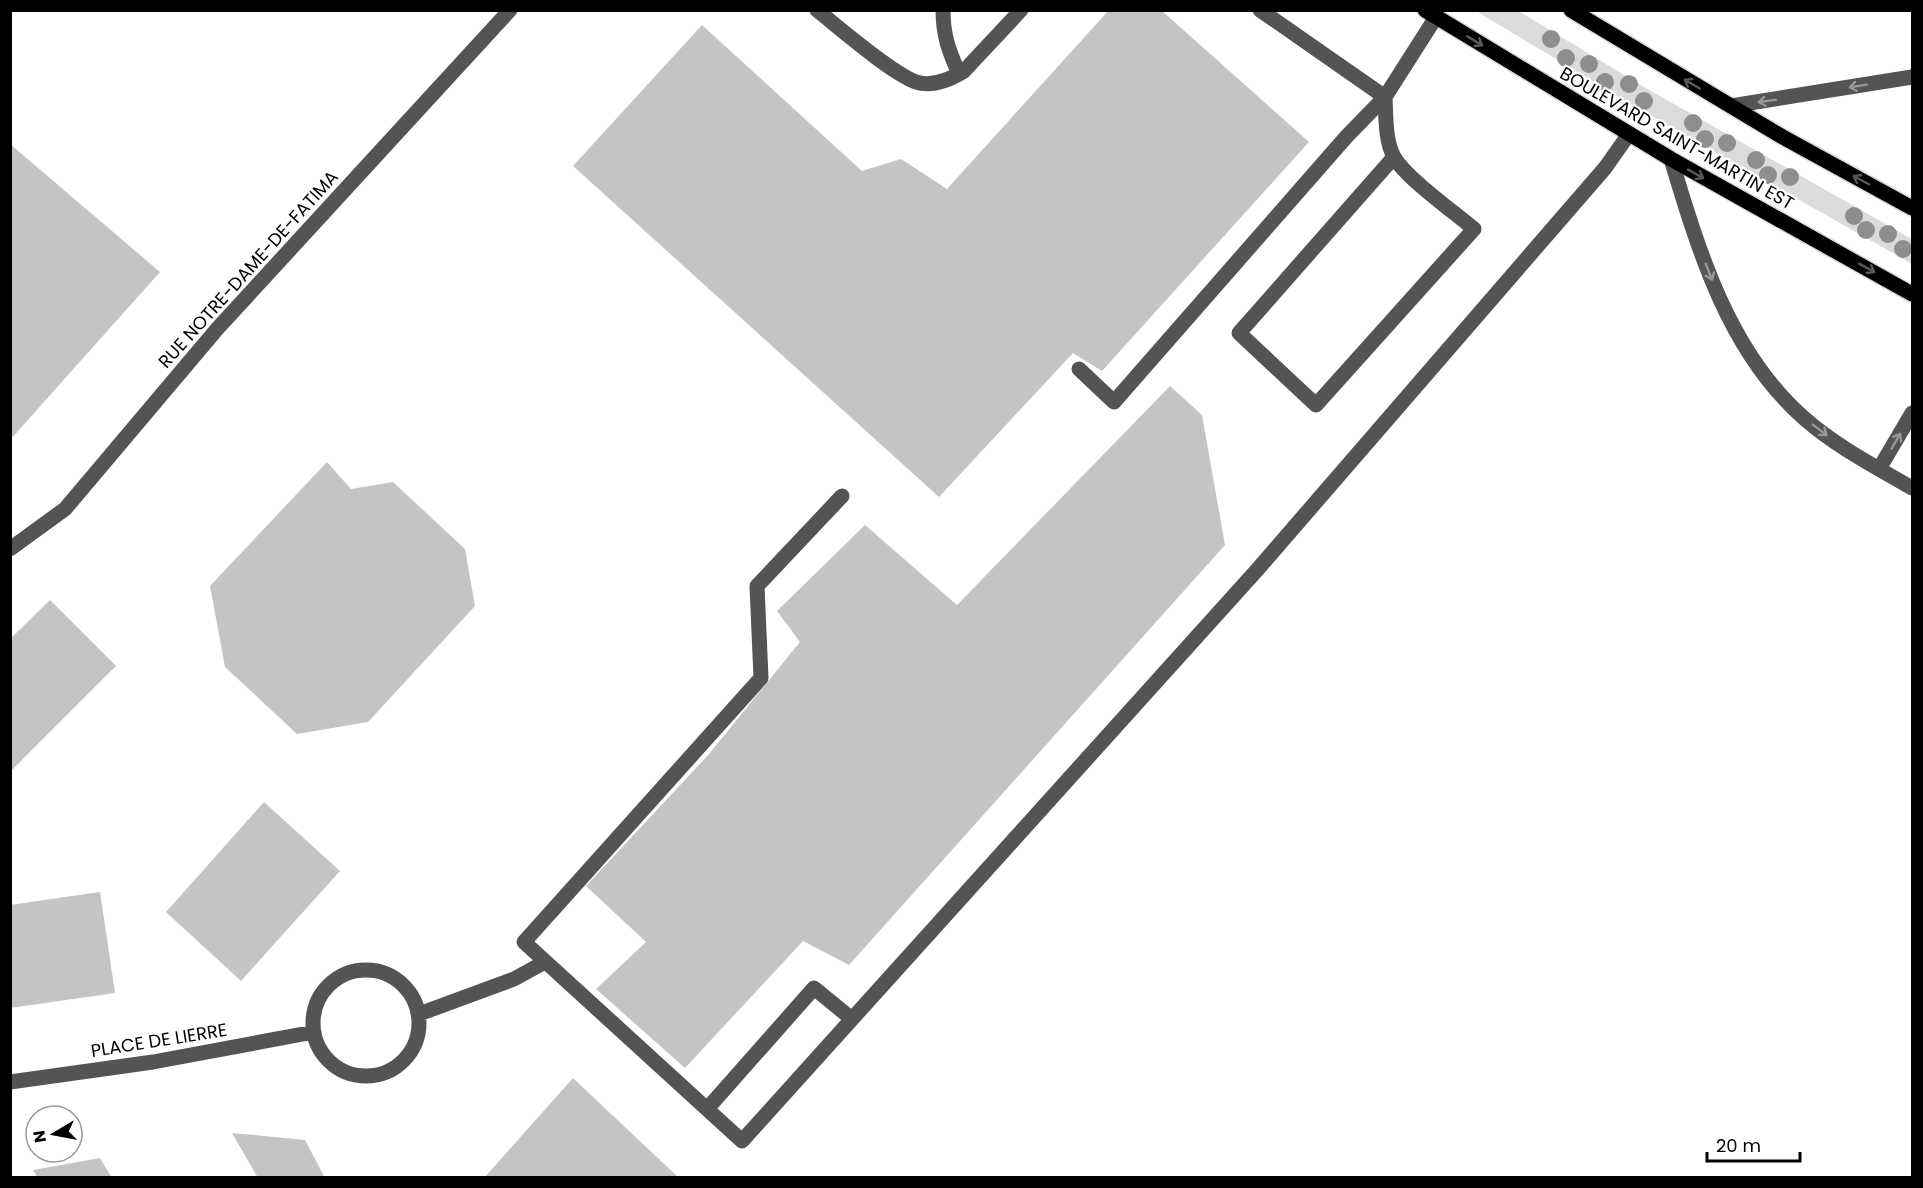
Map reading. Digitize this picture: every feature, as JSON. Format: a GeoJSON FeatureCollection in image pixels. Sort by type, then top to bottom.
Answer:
{"type":"FeatureCollection","features":[{"type":"Feature","properties":{"kind":"main road"},"geometry":{"type":"LineString","coordinates":[[1571,10],[1825,161],[1912,208]]}},
{"type":"Feature","properties":{"kind":"main road","name":"BOULEVARD SAINT-MARTIN EST"},"geometry":{"type":"LineString","coordinates":[[1431,14],[1671,159],[1912,294]]}},
{"type":"Feature","properties":{"kind":"street","name":"RUE NOTRE-DAME-DE-FATIMA"},"geometry":{"type":"LineString","coordinates":[[10,549],[65,509],[217,329],[510,10]]}},
{"type":"Feature","properties":{"kind":"street"},"geometry":{"type":"LineString","coordinates":[[817,10],[909,79],[927,84],[959,74],[973,64],[1021,10]]}},
{"type":"Feature","properties":{"kind":"street"},"geometry":{"type":"LineString","coordinates":[[943,10],[942,25],[945,42],[959,74]]}},
{"type":"Feature","properties":{"kind":"street"},"geometry":{"type":"LineString","coordinates":[[1260,10],[1385,97]]}},
{"type":"Feature","properties":{"kind":"street"},"geometry":{"type":"LineString","coordinates":[[1079,369],[1114,402],[1347,136],[1385,97],[1431,14]]}},
{"type":"Feature","properties":{"kind":"street"},"geometry":{"type":"LineString","coordinates":[[1731,106],[1912,77]]}},
{"type":"Feature","properties":{"kind":"street"},"geometry":{"type":"LineString","coordinates":[[1385,97],[1389,145],[1394,157],[1409,175],[1474,229],[1316,405],[1239,333],[1394,157]]}},
{"type":"Feature","properties":{"kind":"street"},"geometry":{"type":"LineString","coordinates":[[842,496],[758,585],[761,678],[524,942],[742,1141],[1257,570],[1605,168],[1629,134]]}},
{"type":"Feature","properties":{"kind":"street"},"geometry":{"type":"LineString","coordinates":[[1671,159],[1697,242],[1713,283],[1754,359],[1784,398],[1806,419],[1833,440],[1912,488]]}},
{"type":"Feature","properties":{"kind":"street"},"geometry":{"type":"LineString","coordinates":[[1879,469],[1912,413]]}},
{"type":"Feature","properties":{"kind":"street"},"geometry":{"type":"LineString","coordinates":[[419,1014],[514,979],[545,962]]}},
{"type":"Feature","properties":{"kind":"street"},"geometry":{"type":"LineString","coordinates":[[360,970],[377,971],[393,977],[406,988],[419,1014],[418,1038],[410,1054],[397,1067],[381,1074],[364,1077],[346,1073],[330,1063],[319,1049],[314,1032],[313,1015],[318,998],[329,984],[344,975],[360,970]]}},
{"type":"Feature","properties":{"kind":"street"},"geometry":{"type":"LineString","coordinates":[[707,1109],[814,988],[852,1019]]}},
{"type":"Feature","properties":{"kind":"street","name":"PLACE DE LIERRE"},"geometry":{"type":"LineString","coordinates":[[10,1082],[153,1062],[314,1032]]}},
{"type":"Feature","properties":{"kind":"shaded area"},"geometry":{"type":"Polygon","coordinates":[[[1476,11],[1518,11],[1644,87],[1912,239],[1912,264],[1629,103],[1476,11]]]}},
{"type":"Feature","properties":{"kind":"building"},"geometry":{"type":"Polygon","coordinates":[[[1109,10],[1161,10],[1309,142],[1102,371],[1073,353],[939,497],[573,166],[702,25],[862,171],[901,159],[947,189],[1109,10]]]}},
{"type":"Feature","properties":{"kind":"building"},"geometry":{"type":"Polygon","coordinates":[[[10,144],[160,272],[10,440],[10,144]]]}},
{"type":"Feature","properties":{"kind":"building"},"geometry":{"type":"Polygon","coordinates":[[[1170,386],[1202,415],[1225,545],[849,965],[803,941],[685,1068],[596,989],[646,942],[586,886],[709,754],[800,642],[777,611],[865,525],[957,605],[1170,386]]]}},
{"type":"Feature","properties":{"kind":"building"},"geometry":{"type":"Polygon","coordinates":[[[327,462],[351,489],[393,482],[465,549],[475,606],[368,722],[297,734],[225,667],[210,586],[327,462]]]}},
{"type":"Feature","properties":{"kind":"building"},"geometry":{"type":"Polygon","coordinates":[[[50,600],[116,666],[10,772],[10,639],[50,600]]]}},
{"type":"Feature","properties":{"kind":"building"},"geometry":{"type":"Polygon","coordinates":[[[264,802],[340,871],[241,981],[166,912],[264,802]]]}},
{"type":"Feature","properties":{"kind":"building"},"geometry":{"type":"Polygon","coordinates":[[[100,892],[115,993],[10,1008],[10,905],[100,892]]]}},
{"type":"Feature","properties":{"kind":"building"},"geometry":{"type":"Polygon","coordinates":[[[573,1078],[679,1178],[484,1178],[573,1078]]]}},
{"type":"Feature","properties":{"kind":"building"},"geometry":{"type":"Polygon","coordinates":[[[232,1133],[305,1140],[325,1178],[258,1178],[232,1133]]]}},
{"type":"Feature","properties":{"kind":"building"},"geometry":{"type":"Polygon","coordinates":[[[100,1158],[112,1178],[38,1178],[33,1170],[66,1164],[84,1164],[84,1161],[100,1158]]]}}]}
